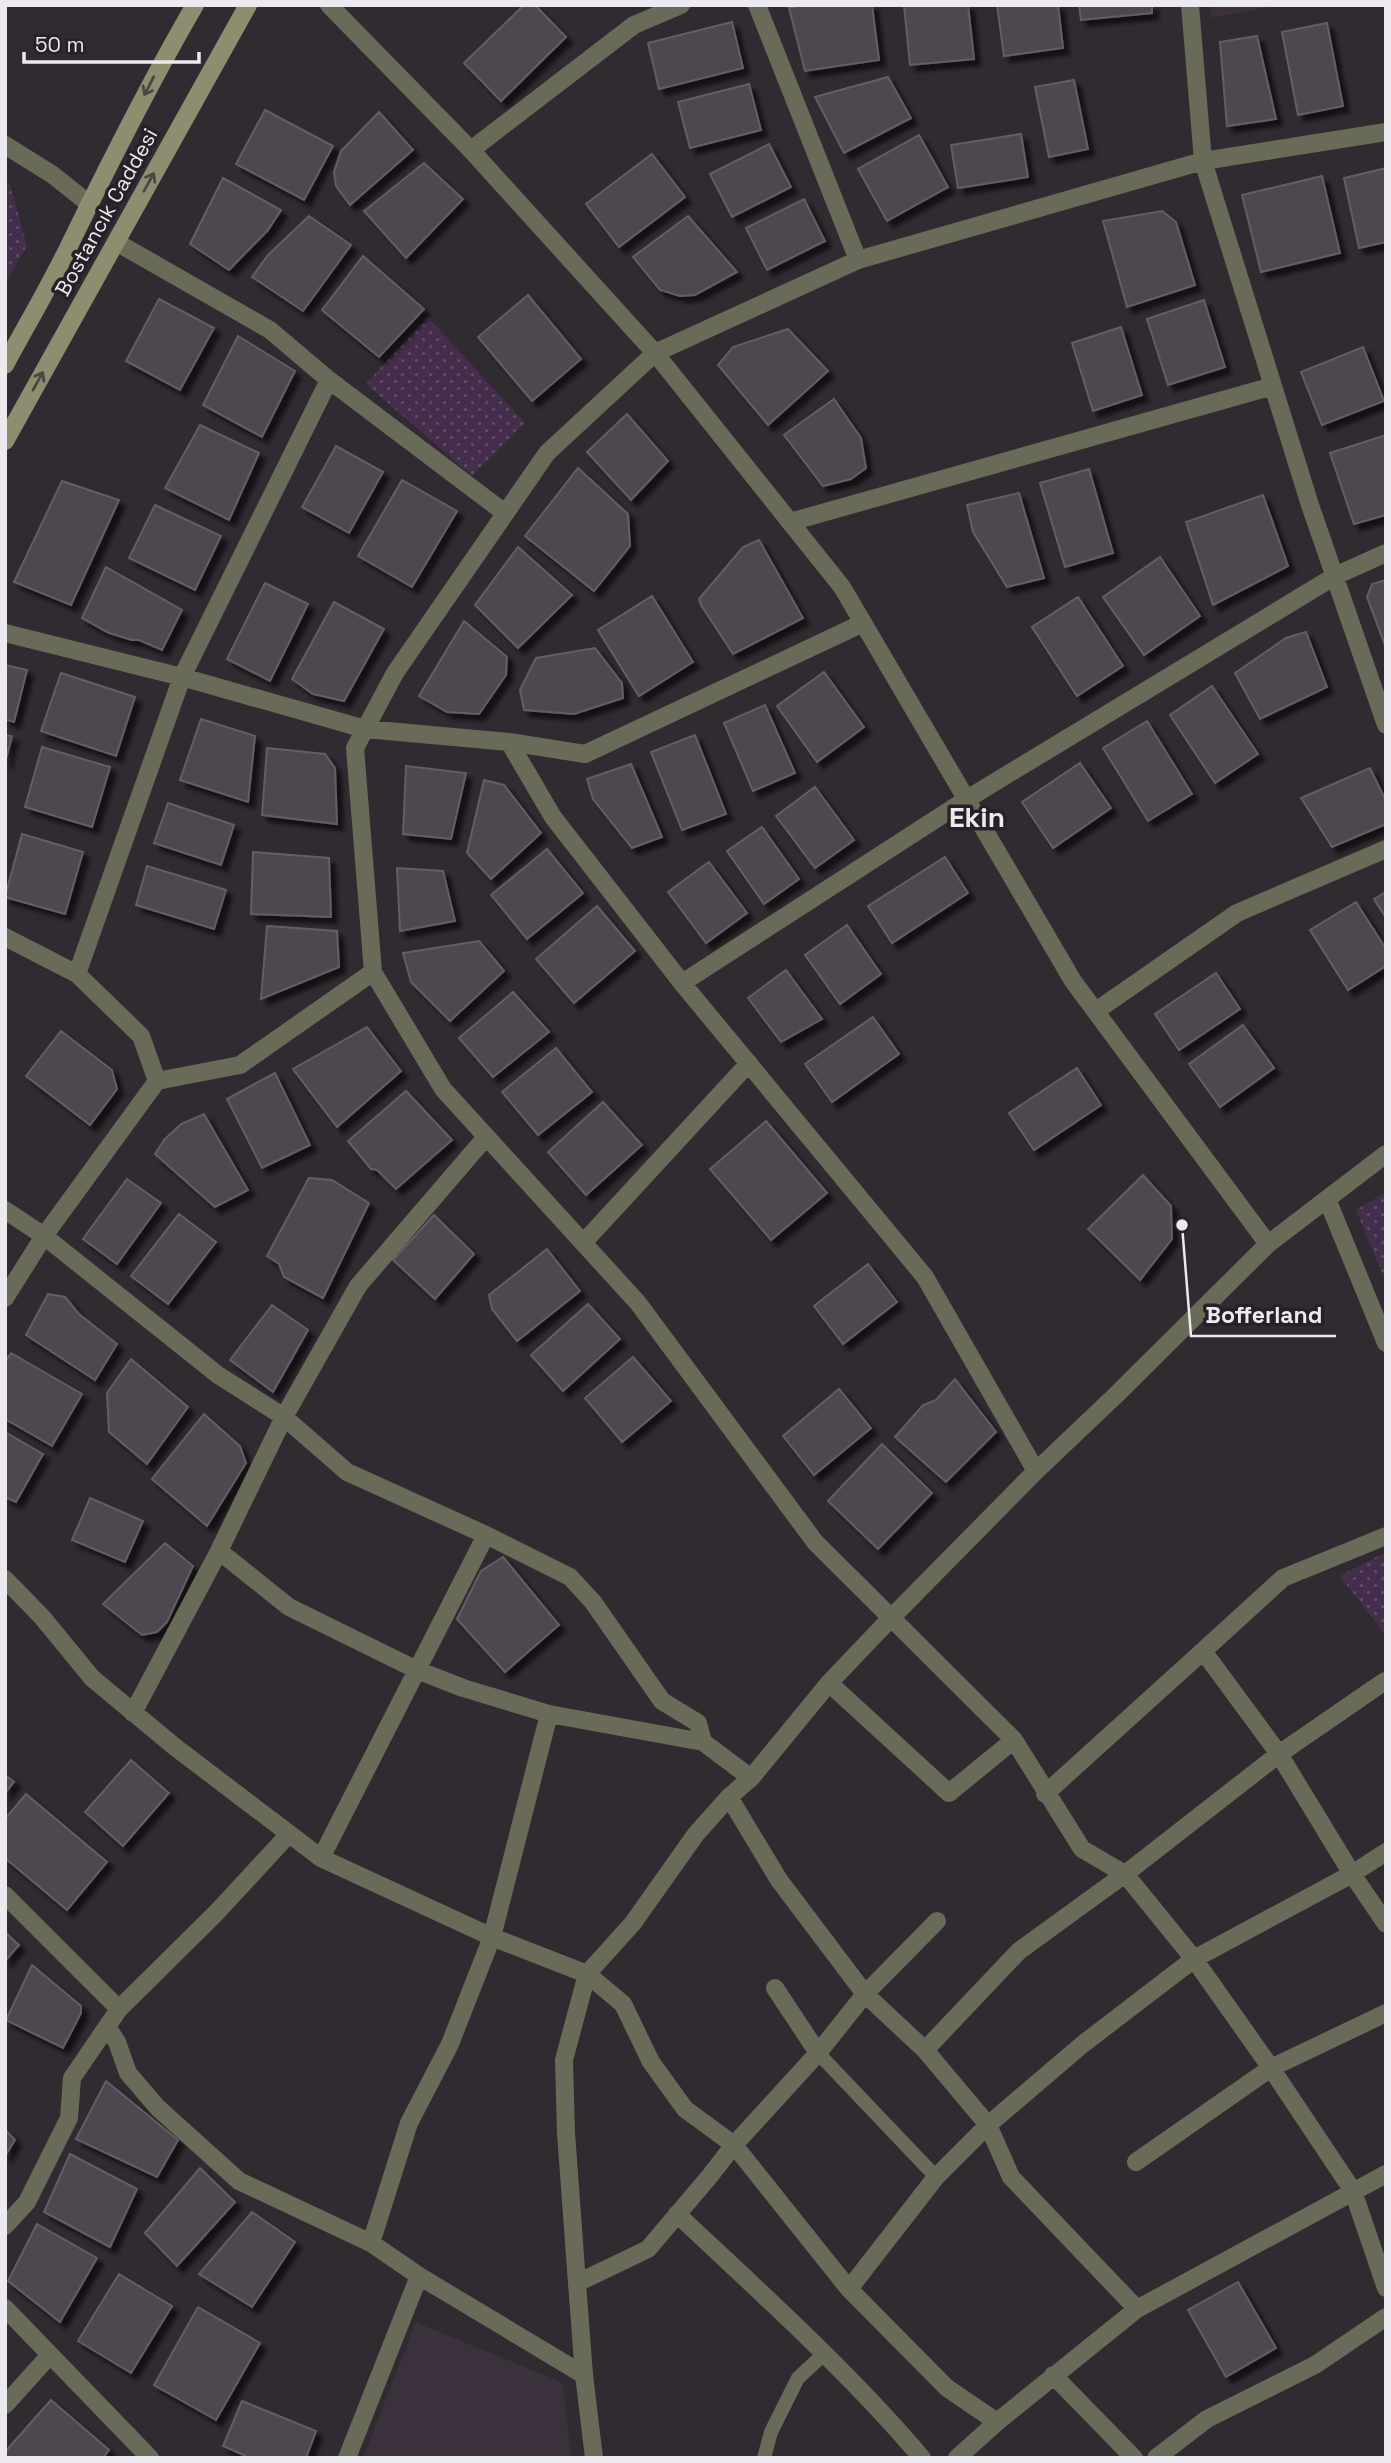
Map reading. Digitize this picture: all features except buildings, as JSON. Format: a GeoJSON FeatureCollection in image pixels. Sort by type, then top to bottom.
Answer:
{"type":"FeatureCollection","features":[{"type":"Feature","properties":{"kind":"main road","name":"Bostancık Caddesi"},"geometry":{"type":"LineString","coordinates":[[5,365],[71,243],[88,203],[161,63],[195,5]]}},
{"type":"Feature","properties":{"kind":"main road","name":"Bostancık Caddesi"},"geometry":{"type":"LineString","coordinates":[[5,441],[248,5]]}},
{"type":"Feature","properties":{"kind":"street"},"geometry":{"type":"LineString","coordinates":[[328,5],[471,150],[655,353],[842,587],[1073,981],[1268,1244]]}},
{"type":"Feature","properties":{"kind":"street"},"geometry":{"type":"LineString","coordinates":[[471,150],[634,25],[681,5]]}},
{"type":"Feature","properties":{"kind":"street"},"geometry":{"type":"LineString","coordinates":[[757,5],[858,260]]}},
{"type":"Feature","properties":{"kind":"street"},"geometry":{"type":"LineString","coordinates":[[1190,5],[1203,161],[1273,386],[1386,725]]}},
{"type":"Feature","properties":{"kind":"street"},"geometry":{"type":"LineString","coordinates":[[1386,132],[1203,161],[858,260],[655,353],[547,453],[395,673],[355,748],[373,972],[443,1089],[638,1303],[815,1542],[1014,1740],[1045,1794],[1082,1849],[1125,1874],[1194,1959],[1353,2191],[1386,2288]]}},
{"type":"Feature","properties":{"kind":"street"},"geometry":{"type":"LineString","coordinates":[[5,145],[53,175],[88,203]]}},
{"type":"Feature","properties":{"kind":"street"},"geometry":{"type":"LineString","coordinates":[[116,242],[270,330],[329,380],[505,513]]}},
{"type":"Feature","properties":{"kind":"street"},"geometry":{"type":"LineString","coordinates":[[78,974],[182,677],[329,380]]}},
{"type":"Feature","properties":{"kind":"street"},"geometry":{"type":"LineString","coordinates":[[790,522],[1273,386]]}},
{"type":"Feature","properties":{"kind":"street"},"geometry":{"type":"LineString","coordinates":[[682,983],[967,799],[1335,576],[1386,553]]}},
{"type":"Feature","properties":{"kind":"street"},"geometry":{"type":"LineString","coordinates":[[5,633],[182,677],[365,729],[509,742],[585,754],[863,623]]}},
{"type":"Feature","properties":{"kind":"street"},"geometry":{"type":"LineString","coordinates":[[509,742],[553,817],[682,983],[925,1277],[1036,1471]]}},
{"type":"Feature","properties":{"kind":"street"},"geometry":{"type":"LineString","coordinates":[[1096,1011],[1237,913],[1386,849]]}},
{"type":"Feature","properties":{"kind":"street"},"geometry":{"type":"LineString","coordinates":[[5,936],[78,974],[141,1036],[157,1081]]}},
{"type":"Feature","properties":{"kind":"street"},"geometry":{"type":"LineString","coordinates":[[5,1298],[44,1236],[157,1081],[240,1065],[373,972]]}},
{"type":"Feature","properties":{"kind":"street"},"geometry":{"type":"LineString","coordinates":[[583,1243],[749,1063]]}},
{"type":"Feature","properties":{"kind":"street"},"geometry":{"type":"LineString","coordinates":[[133,1713],[219,1551],[284,1417],[358,1286],[486,1137]]}},
{"type":"Feature","properties":{"kind":"street"},"geometry":{"type":"LineString","coordinates":[[594,2458],[577,2283],[566,2133],[564,2060],[587,1974],[633,1923],[696,1835],[729,1797],[751,1778],[829,1683],[890,1619],[1036,1471],[1268,1244],[1386,1154]]}},
{"type":"Feature","properties":{"kind":"street"},"geometry":{"type":"LineString","coordinates":[[1327,1199],[1386,1343]]}},
{"type":"Feature","properties":{"kind":"street"},"geometry":{"type":"LineString","coordinates":[[5,1210],[44,1236],[218,1375],[284,1417],[347,1472],[486,1535],[570,1577],[593,1602],[662,1701],[698,1723],[702,1742]]}},
{"type":"Feature","properties":{"kind":"street"},"geometry":{"type":"LineString","coordinates":[[321,1858],[486,1535]]}},
{"type":"Feature","properties":{"kind":"street"},"geometry":{"type":"LineString","coordinates":[[1045,1794],[1283,1578],[1386,1536]]}},
{"type":"Feature","properties":{"kind":"street"},"geometry":{"type":"LineString","coordinates":[[219,1551],[289,1607],[417,1670],[463,1688],[549,1714],[702,1742],[751,1778]]}},
{"type":"Feature","properties":{"kind":"street"},"geometry":{"type":"LineString","coordinates":[[5,1579],[42,1617],[92,1678],[174,1747],[321,1858],[492,1937],[587,1974],[623,2004],[651,2062],[685,2109],[734,2145],[849,2289],[947,2388],[997,2421]]}},
{"type":"Feature","properties":{"kind":"street"},"geometry":{"type":"LineString","coordinates":[[1203,1651],[1279,1754],[1352,1874],[1386,1924]]}},
{"type":"Feature","properties":{"kind":"street"},"geometry":{"type":"LineString","coordinates":[[925,2050],[1019,1951],[1125,1874],[1279,1754],[1385,1681]]}},
{"type":"Feature","properties":{"kind":"street"},"geometry":{"type":"LineString","coordinates":[[829,1683],[949,1793],[1014,1740]]}},
{"type":"Feature","properties":{"kind":"street"},"geometry":{"type":"LineString","coordinates":[[371,2243],[409,2123],[450,2044],[492,1937],[549,1714]]}},
{"type":"Feature","properties":{"kind":"street"},"geometry":{"type":"LineString","coordinates":[[729,1797],[779,1880],[865,1994],[925,2050],[988,2125],[1011,2177],[1137,2309]]}},
{"type":"Feature","properties":{"kind":"street"},"geometry":{"type":"LineString","coordinates":[[5,2226],[27,2202],[69,2118],[72,2078],[119,2009],[217,1912],[289,1834]]}},
{"type":"Feature","properties":{"kind":"street"},"geometry":{"type":"LineString","coordinates":[[849,2289],[936,2177],[988,2125],[1083,2044],[1194,1959],[1352,1874],[1386,1852]]}},
{"type":"Feature","properties":{"kind":"street"},"geometry":{"type":"LineString","coordinates":[[5,1895],[119,2009]]}},
{"type":"Feature","properties":{"kind":"street"},"geometry":{"type":"LineString","coordinates":[[577,2283],[648,2249],[734,2145],[818,2053],[865,1994],[937,1921]]}},
{"type":"Feature","properties":{"kind":"street"},"geometry":{"type":"LineString","coordinates":[[775,1988],[818,2053]]}},
{"type":"Feature","properties":{"kind":"street"},"geometry":{"type":"LineString","coordinates":[[1136,2162],[1271,2068],[1386,2013]]}},
{"type":"Feature","properties":{"kind":"street"},"geometry":{"type":"LineString","coordinates":[[107,2027],[117,2042],[128,2073],[158,2108],[239,2181],[371,2243],[419,2276],[584,2375]]}},
{"type":"Feature","properties":{"kind":"street"},"geometry":{"type":"LineString","coordinates":[[957,2458],[997,2421],[1137,2309],[1386,2174]]}},
{"type":"Feature","properties":{"kind":"street"},"geometry":{"type":"LineString","coordinates":[[677,2214],[824,2354],[897,2428],[922,2458]]}},
{"type":"Feature","properties":{"kind":"street"},"geometry":{"type":"LineString","coordinates":[[347,2458],[419,2276]]}},
{"type":"Feature","properties":{"kind":"street"},"geometry":{"type":"LineString","coordinates":[[5,2308],[150,2458]]}},
{"type":"Feature","properties":{"kind":"street"},"geometry":{"type":"LineString","coordinates":[[1156,2458],[1207,2418],[1315,2365],[1386,2317]]}},
{"type":"Feature","properties":{"kind":"street"},"geometry":{"type":"LineString","coordinates":[[5,2405],[50,2355]]}},
{"type":"Feature","properties":{"kind":"street"},"geometry":{"type":"LineString","coordinates":[[1053,2375],[1134,2458]]}},
{"type":"Feature","properties":{"kind":"lane"},"geometry":{"type":"LineString","coordinates":[[818,2053],[936,2177]]}},
{"type":"Feature","properties":{"kind":"lane"},"geometry":{"type":"LineString","coordinates":[[764,2458],[771,2432],[798,2378],[824,2354]]}},
{"type":"Feature","properties":{"kind":"shaded area"},"geometry":{"type":"Polygon","coordinates":[[[1210,5],[1280,5],[1211,18],[1210,5]]]}},
{"type":"Feature","properties":{"kind":"shaded area"},"geometry":{"type":"Polygon","coordinates":[[[5,181],[10,184],[27,246],[5,284],[5,181]]]}},
{"type":"Feature","properties":{"kind":"shaded area"},"geometry":{"type":"Polygon","coordinates":[[[427,316],[525,423],[472,476],[366,384],[427,316]]]}},
{"type":"Feature","properties":{"kind":"shaded area"},"geometry":{"type":"Polygon","coordinates":[[[1386,1192],[1386,1283],[1356,1210],[1386,1192]]]}},
{"type":"Feature","properties":{"kind":"shaded area"},"geometry":{"type":"Polygon","coordinates":[[[1386,1552],[1386,1636],[1340,1576],[1386,1552]]]}},
{"type":"Feature","properties":{"kind":"shaded area"},"geometry":{"type":"Polygon","coordinates":[[[416,2322],[563,2383],[571,2458],[363,2458],[416,2322]]]}},
{"type":"Feature","properties":{"kind":"place","name":"Bofferland"},"geometry":{"type":"Point","coordinates":[1182,1225]}},
{"type":"Feature","properties":{"kind":"district","name":"Ekin"},"geometry":{"type":"Point","coordinates":[977,817]}}]}
